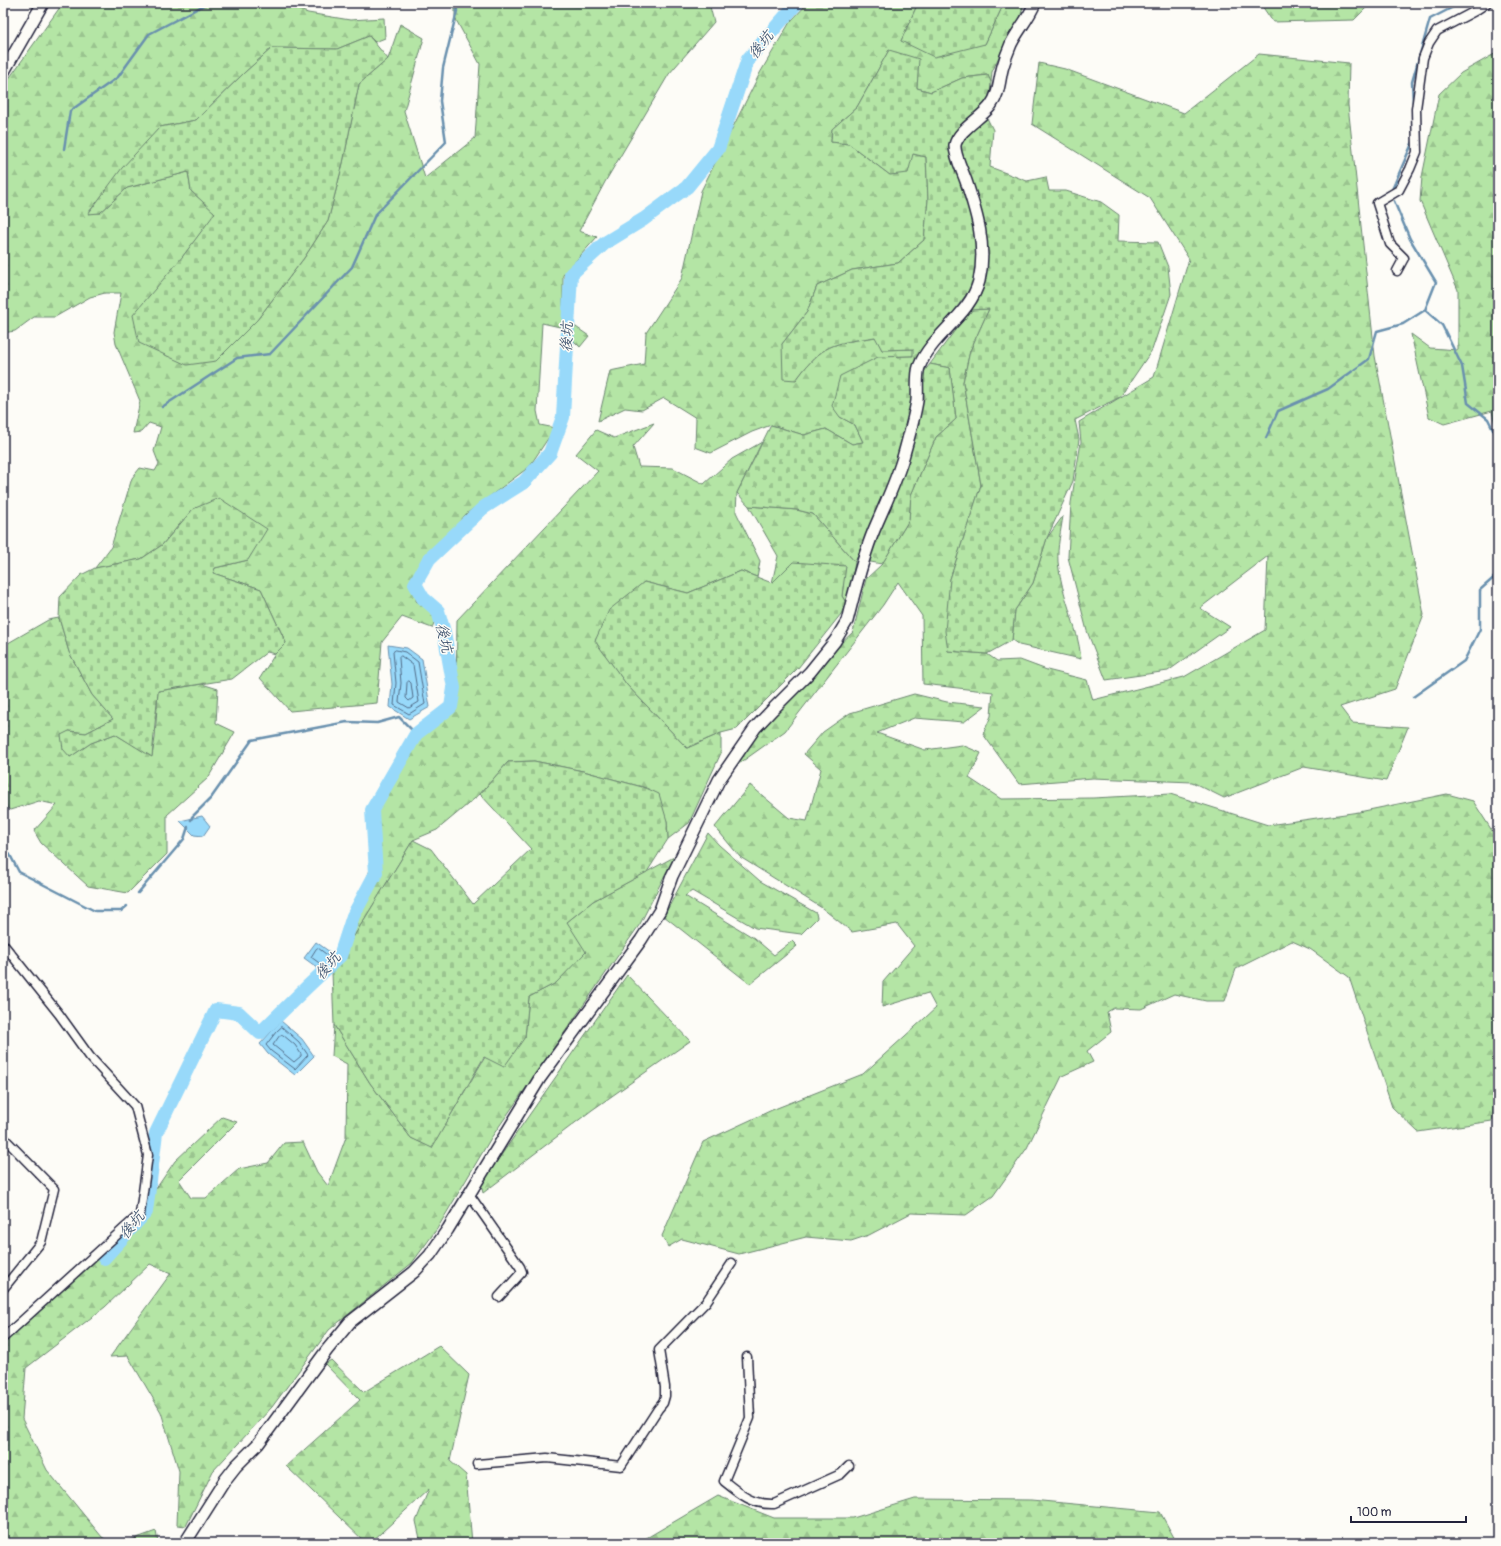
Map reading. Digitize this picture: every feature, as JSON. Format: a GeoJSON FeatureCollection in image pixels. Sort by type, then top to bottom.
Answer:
{"type":"FeatureCollection","features":[{"type":"Feature","properties":{"kind":"street"},"geometry":{"type":"LineString","coordinates":[[3,73],[43,3]]}},
{"type":"Feature","properties":{"kind":"street"},"geometry":{"type":"LineString","coordinates":[[185,1543],[225,1480],[236,1466],[258,1444],[327,1350],[350,1322],[414,1272],[430,1255],[448,1229],[540,1078],[641,940],[660,910],[672,876],[719,780],[755,728],[810,672],[835,641],[847,621],[862,563],[896,478],[913,422],[917,400],[918,369],[924,357],[936,341],[962,313],[979,281],[982,254],[981,235],[978,219],[959,163],[955,146],[966,129],[986,112],[992,104],[997,95],[1002,66],[1011,44],[1026,22],[1035,3]]}},
{"type":"Feature","properties":{"kind":"street"},"geometry":{"type":"LineString","coordinates":[[1397,270],[1404,258],[1390,244],[1377,203],[1399,190],[1417,152],[1416,109],[1423,58],[1429,43],[1437,31],[1487,3]]}},
{"type":"Feature","properties":{"kind":"street"},"geometry":{"type":"LineString","coordinates":[[3,944],[59,1014],[90,1057],[135,1106],[148,1155],[140,1214],[3,1338]]}},
{"type":"Feature","properties":{"kind":"street"},"geometry":{"type":"LineString","coordinates":[[3,1137],[54,1189],[41,1242],[3,1289]]}},
{"type":"Feature","properties":{"kind":"street"},"geometry":{"type":"LineString","coordinates":[[469,1194],[522,1272],[499,1297]]}},
{"type":"Feature","properties":{"kind":"street"},"geometry":{"type":"LineString","coordinates":[[477,1464],[546,1458],[620,1466],[663,1403],[665,1386],[659,1350],[706,1302],[732,1263]]}},
{"type":"Feature","properties":{"kind":"street"},"geometry":{"type":"LineString","coordinates":[[747,1357],[750,1418],[724,1481],[745,1498],[763,1504],[774,1504],[842,1474],[849,1466]]}},
{"type":"Feature","properties":{"kind":"green space"},"geometry":{"type":"Polygon","coordinates":[[[63,3],[278,3],[308,13],[350,20],[384,18],[385,38],[375,42],[369,36],[337,49],[272,48],[196,120],[160,127],[88,213],[100,213],[127,188],[188,172],[191,191],[216,213],[183,256],[257,320],[304,258],[328,221],[343,163],[359,84],[388,59],[400,24],[424,38],[404,111],[425,178],[475,138],[480,64],[455,18],[455,3],[709,3],[714,22],[669,74],[605,182],[579,231],[597,237],[563,275],[563,306],[573,325],[589,336],[580,347],[560,327],[542,323],[537,411],[540,425],[555,428],[529,467],[466,514],[418,569],[416,601],[437,615],[432,628],[402,617],[382,642],[377,703],[290,711],[260,678],[275,654],[286,643],[261,589],[213,573],[215,568],[248,560],[193,509],[162,545],[141,559],[95,568],[111,547],[132,478],[140,468],[155,471],[159,464],[154,451],[161,427],[149,423],[141,432],[133,433],[140,401],[116,344],[114,332],[121,293],[105,293],[90,297],[55,317],[34,317],[15,331],[3,333],[3,87],[63,3]]]}},
{"type":"Feature","properties":{"kind":"green space"},"geometry":{"type":"Polygon","coordinates":[[[808,3],[918,3],[901,41],[985,44],[1004,3],[1024,3],[1020,18],[1006,41],[992,72],[991,82],[987,75],[962,78],[931,92],[917,88],[889,50],[857,107],[832,129],[831,142],[849,144],[890,175],[913,154],[926,157],[928,200],[924,240],[898,263],[852,270],[817,286],[807,312],[782,344],[796,380],[805,368],[822,352],[830,347],[849,341],[876,337],[882,350],[914,349],[913,356],[878,357],[840,417],[855,425],[863,442],[852,444],[826,429],[804,435],[771,425],[752,432],[711,453],[695,447],[696,418],[664,398],[642,410],[625,408],[598,421],[610,371],[644,364],[646,333],[682,278],[701,191],[760,73],[790,22],[808,3]]]}},
{"type":"Feature","properties":{"kind":"green space"},"geometry":{"type":"Polygon","coordinates":[[[918,3],[1004,3],[985,44],[934,57],[901,41],[918,3]]]}},
{"type":"Feature","properties":{"kind":"green space"},"geometry":{"type":"Polygon","coordinates":[[[1260,3],[1371,3],[1354,20],[1273,22],[1260,3]]]}},
{"type":"Feature","properties":{"kind":"green space"},"geometry":{"type":"Polygon","coordinates":[[[369,36],[388,59],[359,84],[343,163],[328,221],[304,258],[257,320],[216,361],[187,365],[139,343],[133,315],[183,256],[215,213],[191,191],[188,172],[127,188],[100,213],[88,214],[122,168],[160,127],[196,120],[272,48],[337,49],[369,36]]]}},
{"type":"Feature","properties":{"kind":"green space"},"geometry":{"type":"Polygon","coordinates":[[[889,50],[919,59],[917,88],[931,92],[962,78],[988,75],[991,82],[989,106],[957,135],[976,231],[978,254],[974,284],[931,342],[914,395],[898,460],[855,562],[813,514],[797,510],[749,506],[737,493],[771,425],[804,435],[826,429],[852,444],[863,442],[855,425],[840,417],[832,406],[840,376],[878,357],[913,356],[913,349],[882,350],[875,337],[848,341],[830,347],[822,352],[805,368],[796,380],[783,379],[782,344],[807,312],[817,286],[852,270],[898,263],[924,240],[928,200],[926,157],[913,154],[908,173],[890,175],[849,144],[831,142],[832,129],[857,107],[889,50]]]}},
{"type":"Feature","properties":{"kind":"green space"},"geometry":{"type":"Polygon","coordinates":[[[1498,52],[1498,439],[1492,411],[1444,424],[1429,417],[1411,334],[1430,348],[1458,350],[1458,290],[1420,201],[1422,177],[1439,94],[1461,73],[1498,52]]]}},
{"type":"Feature","properties":{"kind":"green space"},"geometry":{"type":"Polygon","coordinates":[[[1259,54],[1349,63],[1348,105],[1375,356],[1424,615],[1395,689],[1340,707],[1352,723],[1408,727],[1386,781],[1304,767],[1224,798],[1192,782],[1093,778],[1019,784],[983,734],[991,716],[993,692],[923,684],[922,616],[898,582],[883,605],[785,731],[733,768],[745,744],[814,668],[853,632],[866,579],[882,564],[909,520],[911,495],[936,437],[956,419],[950,368],[930,364],[970,310],[989,309],[970,351],[963,382],[981,485],[950,579],[948,651],[987,654],[997,661],[1020,660],[1047,670],[1087,680],[1093,700],[1184,677],[1265,630],[1268,556],[1200,608],[1230,627],[1168,671],[1106,680],[1087,631],[1068,557],[1071,503],[1081,442],[1079,422],[1154,377],[1189,259],[1150,198],[1032,124],[1039,63],[1065,69],[1184,113],[1259,54]]]}},
{"type":"Feature","properties":{"kind":"green space"},"geometry":{"type":"Polygon","coordinates":[[[987,118],[993,130],[990,167],[1027,181],[1046,177],[1049,191],[1066,191],[1101,202],[1119,215],[1118,241],[1158,242],[1168,267],[1171,294],[1152,350],[1120,397],[1075,420],[1079,439],[1073,481],[1047,538],[1033,583],[1015,610],[1012,640],[987,654],[948,651],[945,631],[950,579],[981,485],[963,382],[970,351],[989,309],[970,310],[985,263],[959,150],[967,136],[987,118]]]}},
{"type":"Feature","properties":{"kind":"green space"},"geometry":{"type":"Polygon","coordinates":[[[930,364],[950,368],[956,419],[936,437],[911,495],[909,520],[882,564],[865,561],[896,484],[923,373],[930,364]]]}},
{"type":"Feature","properties":{"kind":"green space"},"geometry":{"type":"Polygon","coordinates":[[[654,423],[633,447],[639,467],[673,468],[704,484],[732,459],[762,442],[737,493],[736,512],[760,561],[757,577],[741,571],[688,593],[644,582],[595,640],[627,685],[687,748],[721,733],[721,753],[689,823],[668,839],[667,821],[646,788],[583,771],[534,761],[508,762],[480,794],[437,830],[413,840],[332,972],[378,848],[370,820],[406,753],[441,710],[456,699],[457,620],[598,471],[576,454],[596,430],[614,438],[654,423]]]}},
{"type":"Feature","properties":{"kind":"green space"},"geometry":{"type":"Polygon","coordinates":[[[219,498],[267,529],[248,560],[215,568],[213,573],[261,589],[286,643],[275,654],[267,652],[232,679],[158,691],[152,757],[115,734],[91,743],[70,757],[63,749],[61,735],[69,731],[86,733],[113,719],[92,695],[69,652],[59,618],[60,597],[81,575],[95,568],[141,559],[162,545],[193,509],[219,498]]]}},
{"type":"Feature","properties":{"kind":"green space"},"geometry":{"type":"Polygon","coordinates":[[[749,506],[797,510],[813,514],[855,562],[848,602],[846,603],[842,596],[845,566],[772,583],[778,556],[749,506]]]}},
{"type":"Feature","properties":{"kind":"green space"},"geometry":{"type":"Polygon","coordinates":[[[1063,516],[1058,562],[1062,586],[1077,635],[1081,659],[1019,645],[1012,640],[1015,610],[1033,583],[1047,538],[1063,516]]]}},
{"type":"Feature","properties":{"kind":"green space"},"geometry":{"type":"Polygon","coordinates":[[[793,562],[846,566],[842,596],[846,603],[841,614],[798,668],[737,729],[721,733],[687,748],[627,685],[595,641],[609,610],[644,582],[688,593],[741,571],[772,583],[793,562]]]}},
{"type":"Feature","properties":{"kind":"green space"},"geometry":{"type":"Polygon","coordinates":[[[59,618],[69,652],[92,695],[113,719],[86,733],[69,731],[70,757],[91,743],[115,734],[152,756],[155,738],[158,691],[202,684],[218,689],[216,723],[235,732],[208,778],[167,815],[167,854],[128,893],[88,886],[41,843],[34,831],[57,805],[39,801],[10,810],[3,804],[3,646],[48,620],[59,618]]]}},
{"type":"Feature","properties":{"kind":"green space"},"geometry":{"type":"Polygon","coordinates":[[[914,694],[947,702],[985,706],[964,722],[914,718],[877,733],[925,750],[962,745],[981,753],[969,778],[1001,799],[1093,798],[1170,794],[1268,825],[1359,812],[1447,794],[1473,801],[1498,840],[1498,1086],[1492,1121],[1418,1132],[1392,1107],[1349,977],[1310,949],[1292,941],[1236,969],[1225,1001],[1206,1001],[1174,994],[1141,1009],[1114,1008],[1107,1012],[1111,1032],[1087,1051],[1093,1062],[1062,1076],[1027,1148],[993,1196],[966,1215],[911,1213],[869,1235],[851,1241],[806,1237],[739,1254],[682,1239],[668,1247],[662,1236],[703,1142],[772,1110],[863,1074],[936,1008],[928,993],[882,1007],[883,982],[914,946],[897,924],[852,932],[822,908],[740,857],[715,827],[750,785],[789,818],[807,821],[821,769],[804,754],[823,732],[850,713],[914,694]]]}},
{"type":"Feature","properties":{"kind":"green space"},"geometry":{"type":"Polygon","coordinates":[[[534,761],[583,771],[646,788],[659,794],[667,821],[668,839],[647,872],[593,901],[567,922],[586,952],[556,983],[529,997],[525,1037],[504,1067],[484,1057],[432,1148],[411,1138],[370,1083],[334,1025],[332,972],[413,840],[431,849],[473,904],[531,849],[480,794],[508,762],[534,761]]]}},
{"type":"Feature","properties":{"kind":"green space"},"geometry":{"type":"Polygon","coordinates":[[[708,833],[719,845],[760,881],[816,913],[817,918],[801,934],[755,928],[692,891],[685,896],[754,938],[774,955],[792,941],[797,946],[750,984],[664,916],[708,833]]]}},
{"type":"Feature","properties":{"kind":"green space"},"geometry":{"type":"Polygon","coordinates":[[[674,857],[640,924],[491,1138],[437,1229],[412,1263],[329,1330],[272,1407],[213,1471],[186,1526],[177,1525],[179,1471],[161,1412],[128,1356],[110,1357],[171,1273],[150,1264],[105,1307],[26,1368],[22,1419],[47,1470],[102,1537],[111,1543],[3,1543],[3,1335],[127,1231],[175,1161],[222,1117],[237,1122],[179,1180],[191,1198],[206,1198],[239,1169],[268,1163],[284,1143],[303,1142],[317,1172],[328,1186],[346,1137],[347,1064],[332,1056],[334,1025],[370,1083],[411,1138],[432,1147],[485,1057],[525,1037],[529,997],[556,983],[567,922],[593,901],[674,857]]]}},
{"type":"Feature","properties":{"kind":"green space"},"geometry":{"type":"Polygon","coordinates":[[[627,975],[690,1041],[592,1110],[483,1193],[481,1184],[627,975]]]}},
{"type":"Feature","properties":{"kind":"green space"},"geometry":{"type":"Polygon","coordinates":[[[439,1346],[469,1375],[450,1461],[466,1475],[472,1543],[421,1543],[416,1521],[429,1489],[370,1543],[366,1543],[286,1466],[360,1400],[325,1364],[331,1360],[364,1392],[439,1346]]]}},
{"type":"Feature","properties":{"kind":"green space"},"geometry":{"type":"Polygon","coordinates":[[[718,1496],[774,1518],[853,1518],[915,1499],[1031,1500],[1160,1512],[1177,1543],[638,1543],[718,1496]]]}},
{"type":"Feature","properties":{"kind":"green space"},"geometry":{"type":"Polygon","coordinates":[[[156,1531],[158,1543],[123,1543],[156,1531]]]}},
{"type":"Feature","properties":{"kind":"water"},"geometry":{"type":"Polygon","coordinates":[[[388,645],[407,648],[422,659],[430,707],[409,719],[390,707],[392,684],[388,645]]]}},
{"type":"Feature","properties":{"kind":"water"},"geometry":{"type":"Polygon","coordinates":[[[202,816],[210,826],[203,836],[194,835],[180,821],[202,816]]]}},
{"type":"Feature","properties":{"kind":"water"},"geometry":{"type":"Polygon","coordinates":[[[316,942],[337,957],[322,971],[304,958],[316,942]]]}},
{"type":"Feature","properties":{"kind":"water"},"geometry":{"type":"Polygon","coordinates":[[[281,1021],[302,1039],[314,1056],[295,1075],[268,1054],[260,1044],[281,1021]]]}},
{"type":"Feature","properties":{"kind":"waterway"},"geometry":{"type":"LineString","coordinates":[[64,149],[70,111],[118,77],[149,34],[208,3]]}},
{"type":"Feature","properties":{"kind":"waterway"},"geometry":{"type":"LineString","coordinates":[[162,407],[237,358],[270,354],[352,267],[375,215],[446,142],[440,101],[443,68],[457,11],[456,3]]}},
{"type":"Feature","properties":{"kind":"waterway","name":"後坑"},"geometry":{"type":"LineString","coordinates":[[104,1258],[146,1212],[156,1133],[216,1010],[239,1013],[260,1033],[340,956],[353,916],[376,873],[372,810],[416,734],[451,707],[454,688],[444,632],[438,611],[423,598],[415,584],[429,559],[483,508],[524,482],[550,453],[563,417],[571,274],[605,243],[644,219],[687,187],[718,149],[748,59],[797,3]]}},
{"type":"Feature","properties":{"kind":"waterway"},"geometry":{"type":"LineString","coordinates":[[1413,103],[1412,82],[1430,19],[1461,3]]}},
{"type":"Feature","properties":{"kind":"waterway"},"geometry":{"type":"LineString","coordinates":[[1391,192],[1414,139]]}},
{"type":"Feature","properties":{"kind":"waterway"},"geometry":{"type":"LineString","coordinates":[[1394,201],[1410,239],[1436,282],[1425,310],[1442,325],[1462,366],[1468,403],[1488,419],[1498,439]]}},
{"type":"Feature","properties":{"kind":"waterway"},"geometry":{"type":"LineString","coordinates":[[1266,438],[1278,411],[1328,389],[1369,359],[1377,331],[1403,324],[1425,310]]}},
{"type":"Feature","properties":{"kind":"waterway"},"geometry":{"type":"LineString","coordinates":[[1413,697],[1464,661],[1480,629],[1480,590],[1498,574]]}},
{"type":"Feature","properties":{"kind":"waterway"},"geometry":{"type":"LineString","coordinates":[[191,820],[192,817],[211,798],[252,740],[347,722],[377,723],[399,717],[416,734]]}},
{"type":"Feature","properties":{"kind":"waterway"},"geometry":{"type":"LineString","coordinates":[[138,893],[184,839],[188,827]]}},
{"type":"Feature","properties":{"kind":"waterway"},"geometry":{"type":"LineString","coordinates":[[3,850],[9,853],[19,872],[95,911],[121,911],[127,906]]}}]}
